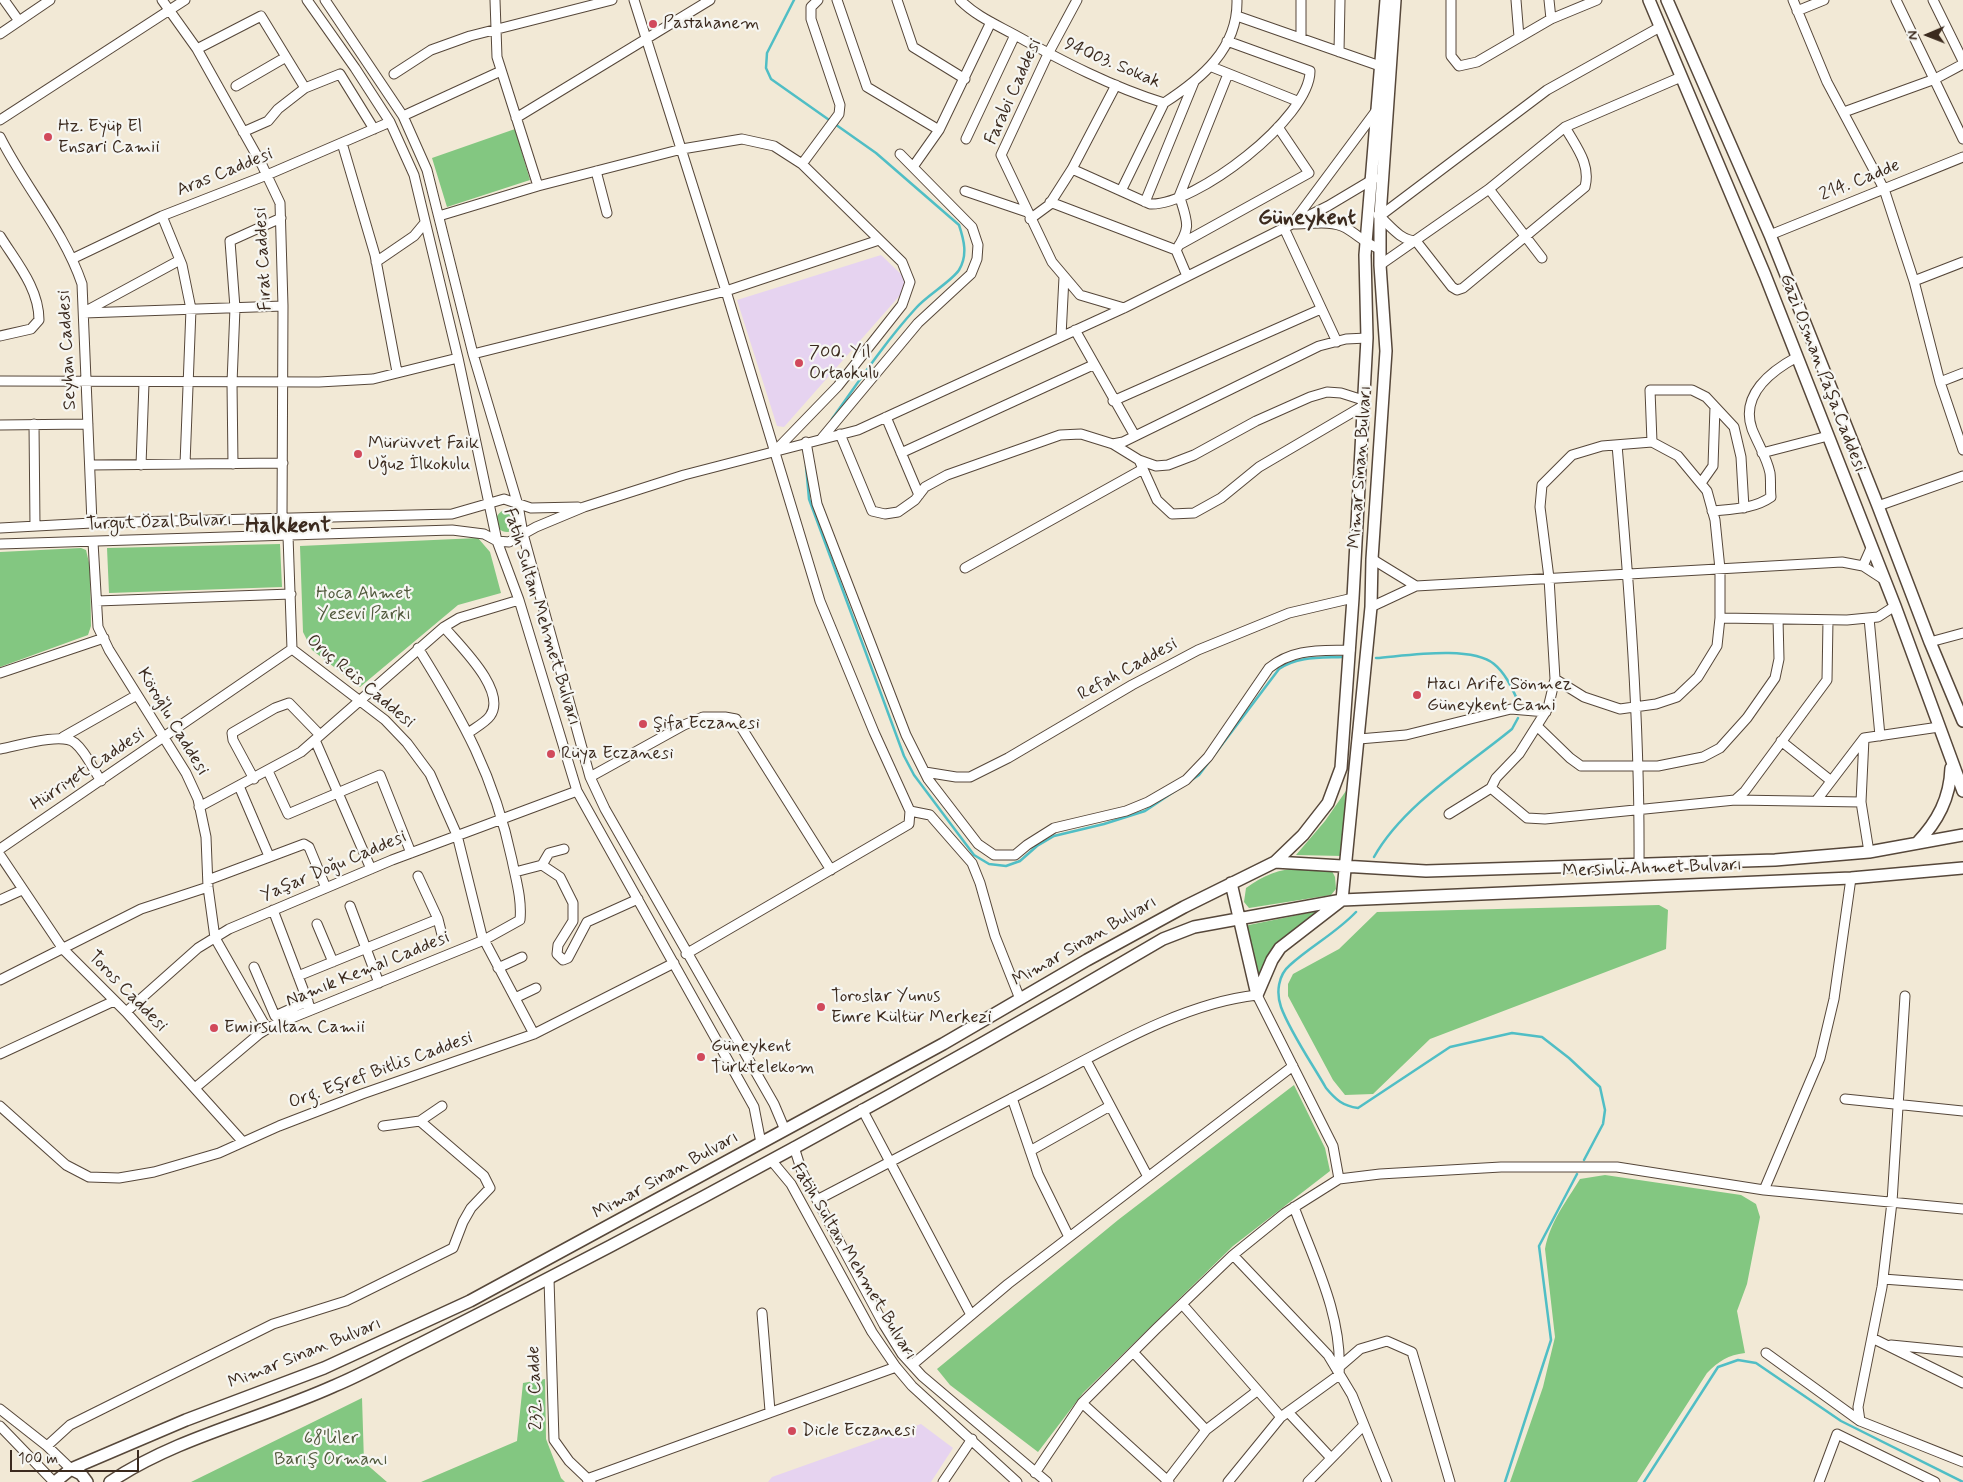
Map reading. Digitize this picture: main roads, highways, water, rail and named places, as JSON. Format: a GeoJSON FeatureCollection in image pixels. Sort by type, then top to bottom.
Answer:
{"type":"FeatureCollection","features":[{"type":"Feature","properties":{"kind":"main road","name":"Mimar Sinan Bulvarı"},"geometry":{"type":"LineString","coordinates":[[55,1482],[71,1469],[186,1420],[324,1368],[470,1302],[943,1044],[1175,911],[1275,862],[1303,835],[1328,803],[1341,768],[1350,650],[1367,338],[1366,244],[1386,0]]}},
{"type":"Feature","properties":{"kind":"main road","name":"Mimar Sinan Bulvarı"},"geometry":{"type":"LineString","coordinates":[[1275,862],[1345,866],[1372,607],[1372,558],[1386,351],[1380,265],[1380,216],[1395,0]]}},
{"type":"Feature","properties":{"kind":"main road","name":"Gazi Osman Paşa Caddesi"},"geometry":{"type":"LineString","coordinates":[[1649,0],[1797,357],[1895,606],[1963,791]]}},
{"type":"Feature","properties":{"kind":"main road","name":"Gazi Osman Paşa Caddesi"},"geometry":{"type":"LineString","coordinates":[[1667,0],[1770,235],[1930,642],[1963,721]]}},
{"type":"Feature","properties":{"kind":"main road"},"geometry":{"type":"LineString","coordinates":[[1917,843],[1936,820],[1947,799],[1951,787],[1952,764]]}},
{"type":"Feature","properties":{"kind":"main road","name":"Mersinli Ahmet Bulvarı"},"geometry":{"type":"LineString","coordinates":[[1345,866],[1426,871],[1775,860],[1868,852],[1963,835]]}},
{"type":"Feature","properties":{"kind":"main road"},"geometry":{"type":"LineString","coordinates":[[1232,883],[1257,995],[1272,960],[1280,948],[1342,900],[1345,866]]}},
{"type":"Feature","properties":{"kind":"main road","name":"Mersinli Ahmet Bulvarı"},"geometry":{"type":"LineString","coordinates":[[1342,900],[1851,878],[1963,868]]}},
{"type":"Feature","properties":{"kind":"main road","name":"Mimar Sinan Bulvarı"},"geometry":{"type":"LineString","coordinates":[[110,1482],[130,1468],[190,1442],[334,1386],[549,1279],[771,1160],[1164,939],[1194,927],[1342,900]]}},
{"type":"Feature","properties":{"kind":"main road"},"geometry":{"type":"LineString","coordinates":[[785,1130],[792,1137],[794,1147]]}},
{"type":"Feature","properties":{"kind":"main road"},"geometry":{"type":"LineString","coordinates":[[761,1143],[764,1152],[771,1160]]}},
{"type":"Feature","properties":{"kind":"main road"},"geometry":{"type":"LineString","coordinates":[[71,1469],[81,1474],[87,1482]]}},
{"type":"Feature","properties":{"kind":"waterway"},"geometry":{"type":"LineString","coordinates":[[794,0],[767,53],[766,68],[771,79],[876,153],[959,225],[964,248],[964,259],[956,274],[920,303],[894,334],[832,419]]}},
{"type":"Feature","properties":{"kind":"waterway"},"geometry":{"type":"LineString","coordinates":[[806,466],[809,499],[904,756],[914,775],[974,855],[989,864],[1006,866],[1020,861],[1037,846],[1054,836],[1104,824],[1145,811],[1199,775],[1279,669],[1302,660],[1343,657]]}},
{"type":"Feature","properties":{"kind":"waterway"},"geometry":{"type":"LineString","coordinates":[[1376,658],[1437,653],[1454,653],[1484,658],[1501,671],[1517,699]]}},
{"type":"Feature","properties":{"kind":"waterway"},"geometry":{"type":"LineString","coordinates":[[1374,857],[1386,838],[1401,820],[1437,787],[1512,729],[1518,718]]}},
{"type":"Feature","properties":{"kind":"waterway"},"geometry":{"type":"LineString","coordinates":[[1356,912],[1290,965],[1283,974],[1279,984],[1279,1002],[1285,1017],[1326,1088],[1344,1104],[1358,1108],[1450,1047],[1512,1033],[1542,1037],[1569,1058],[1600,1087],[1605,1110],[1603,1124],[1584,1160]]}},
{"type":"Feature","properties":{"kind":"waterway"},"geometry":{"type":"LineString","coordinates":[[1505,1482],[1551,1340],[1539,1246],[1577,1174]]}},
{"type":"Feature","properties":{"kind":"waterway"},"geometry":{"type":"LineString","coordinates":[[1644,1482],[1718,1367],[1738,1360],[1756,1363],[1841,1421],[1963,1482]]}},
{"type":"Feature","properties":{"kind":"place","name":"Pastahanem"},"geometry":{"type":"Point","coordinates":[653,24]}},
{"type":"Feature","properties":{"kind":"place","name":"Hz. Eyüp El Ensari Camii"},"geometry":{"type":"Point","coordinates":[48,137]}},
{"type":"Feature","properties":{"kind":"place","name":"700. Yıl Ortaokulu"},"geometry":{"type":"Point","coordinates":[799,363]}},
{"type":"Feature","properties":{"kind":"place","name":"Mürüvvet Faik Uğuz İlkokulu"},"geometry":{"type":"Point","coordinates":[358,454]}},
{"type":"Feature","properties":{"kind":"place","name":"Hacı Arife Sönmez Güneykent Cami"},"geometry":{"type":"Point","coordinates":[1417,695]}},
{"type":"Feature","properties":{"kind":"place","name":"Şifa Eczanesi"},"geometry":{"type":"Point","coordinates":[643,724]}},
{"type":"Feature","properties":{"kind":"place","name":"Rüya Eczanesi"},"geometry":{"type":"Point","coordinates":[551,754]}},
{"type":"Feature","properties":{"kind":"place","name":"Toroslar Yunus Emre Kültür Merkezi"},"geometry":{"type":"Point","coordinates":[821,1007]}},
{"type":"Feature","properties":{"kind":"place","name":"Emirsultan Camii"},"geometry":{"type":"Point","coordinates":[214,1028]}},
{"type":"Feature","properties":{"kind":"place","name":"Güneykent Türktelekom"},"geometry":{"type":"Point","coordinates":[701,1057]}},
{"type":"Feature","properties":{"kind":"place","name":"Dicle Eczanesi"},"geometry":{"type":"Point","coordinates":[792,1431]}},
{"type":"Feature","properties":{"kind":"district","name":"Güneykent"},"geometry":{"type":"Point","coordinates":[1307,219]}},
{"type":"Feature","properties":{"kind":"district","name":"Halkkent"},"geometry":{"type":"Point","coordinates":[288,527]}},
{"type":"Feature","properties":{"kind":"park label","name":"Hoca Ahmet Yesevi Parkı"},"geometry":{"type":"Point","coordinates":[364,604]}},
{"type":"Feature","properties":{"kind":"park label","name":"68'liler Barış Ormanı"},"geometry":{"type":"Point","coordinates":[331,1449]}}]}
